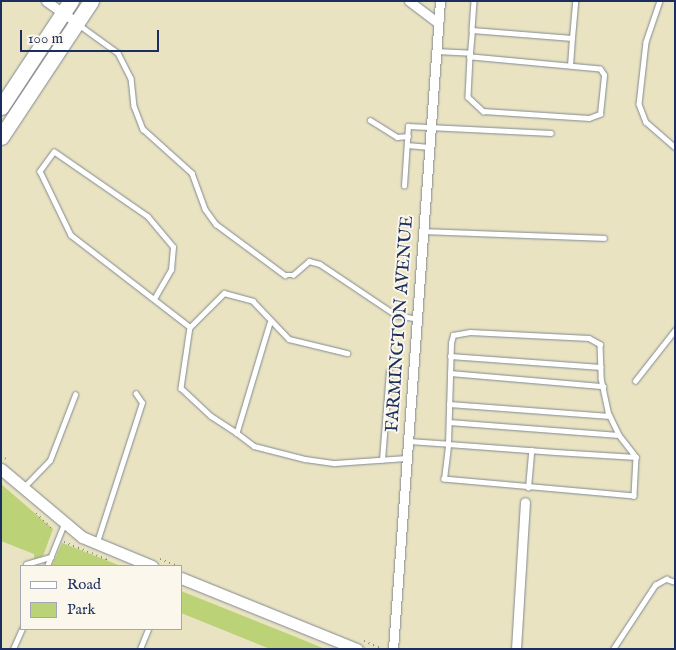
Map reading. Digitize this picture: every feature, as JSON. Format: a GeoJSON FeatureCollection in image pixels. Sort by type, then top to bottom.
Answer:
{"type":"FeatureCollection","features":[{"type":"Feature","properties":{"kind":"main road"},"geometry":{"type":"LineString","coordinates":[[1,137],[91,1]]}},
{"type":"Feature","properties":{"kind":"main road"},"geometry":{"type":"LineString","coordinates":[[1,108],[67,8]]}},
{"type":"Feature","properties":{"kind":"street"},"geometry":{"type":"LineString","coordinates":[[46,1],[67,8],[77,23]]}},
{"type":"Feature","properties":{"kind":"street"},"geometry":{"type":"LineString","coordinates":[[410,1],[438,23]]}},
{"type":"Feature","properties":{"kind":"street","name":"FARMINGTON AVENUE"},"geometry":{"type":"LineString","coordinates":[[393,649],[440,1]]}},
{"type":"Feature","properties":{"kind":"street"},"geometry":{"type":"LineString","coordinates":[[1,469],[64,524],[96,544],[149,565]]}},
{"type":"Feature","properties":{"kind":"street"},"geometry":{"type":"LineString","coordinates":[[516,649],[524,502]]}},
{"type":"Feature","properties":{"kind":"street"},"geometry":{"type":"LineString","coordinates":[[182,578],[357,649]]}},
{"type":"Feature","properties":{"kind":"lane"},"geometry":{"type":"LineString","coordinates":[[436,51],[470,55],[570,66],[602,71],[600,114],[589,118],[483,110],[468,97],[470,55],[474,1]]}},
{"type":"Feature","properties":{"kind":"lane"},"geometry":{"type":"LineString","coordinates":[[570,66],[575,1]]}},
{"type":"Feature","properties":{"kind":"lane"},"geometry":{"type":"LineString","coordinates":[[660,1],[646,42],[639,104],[646,122],[675,147]]}},
{"type":"Feature","properties":{"kind":"lane"},"geometry":{"type":"LineString","coordinates":[[77,23],[118,53],[130,78],[134,106],[143,128],[192,173],[205,209],[216,224],[285,275],[293,276],[309,261],[320,264],[396,314],[418,319]]}},
{"type":"Feature","properties":{"kind":"lane"},"geometry":{"type":"LineString","coordinates":[[472,30],[572,38]]}},
{"type":"Feature","properties":{"kind":"lane"},"geometry":{"type":"LineString","coordinates":[[370,120],[397,137],[408,136]]}},
{"type":"Feature","properties":{"kind":"lane"},"geometry":{"type":"LineString","coordinates":[[404,186],[408,126],[551,133]]}},
{"type":"Feature","properties":{"kind":"lane"},"geometry":{"type":"LineString","coordinates":[[407,145],[430,148]]}},
{"type":"Feature","properties":{"kind":"lane"},"geometry":{"type":"LineString","coordinates":[[154,299],[171,270],[173,247],[148,217],[54,152],[40,171],[71,235],[190,327]]}},
{"type":"Feature","properties":{"kind":"lane"},"geometry":{"type":"LineString","coordinates":[[424,231],[604,238]]}},
{"type":"Feature","properties":{"kind":"lane"},"geometry":{"type":"LineString","coordinates":[[347,353],[289,339],[270,322],[253,301],[224,293],[190,327],[181,388],[211,416],[254,446],[305,459],[335,463],[408,458]]}},
{"type":"Feature","properties":{"kind":"lane"},"geometry":{"type":"LineString","coordinates":[[237,433],[270,322]]}},
{"type":"Feature","properties":{"kind":"lane"},"geometry":{"type":"LineString","coordinates":[[635,381],[675,330]]}},
{"type":"Feature","properties":{"kind":"lane"},"geometry":{"type":"LineString","coordinates":[[458,332],[589,338],[600,344],[601,367],[610,416],[619,435],[636,456],[634,496],[447,481],[444,479],[448,444],[451,342],[458,332]]}},
{"type":"Feature","properties":{"kind":"lane"},"geometry":{"type":"LineString","coordinates":[[450,356],[601,367]]}},
{"type":"Feature","properties":{"kind":"lane"},"geometry":{"type":"LineString","coordinates":[[382,460],[389,371]]}},
{"type":"Feature","properties":{"kind":"lane"},"geometry":{"type":"LineString","coordinates":[[450,373],[603,386]]}},
{"type":"Feature","properties":{"kind":"lane"},"geometry":{"type":"LineString","coordinates":[[96,544],[142,403],[136,394]]}},
{"type":"Feature","properties":{"kind":"lane"},"geometry":{"type":"LineString","coordinates":[[23,488],[50,460],[75,395]]}},
{"type":"Feature","properties":{"kind":"lane"},"geometry":{"type":"LineString","coordinates":[[449,404],[610,416]]}},
{"type":"Feature","properties":{"kind":"lane"},"geometry":{"type":"LineString","coordinates":[[449,422],[619,435]]}},
{"type":"Feature","properties":{"kind":"lane"},"geometry":{"type":"LineString","coordinates":[[409,441],[636,456]]}},
{"type":"Feature","properties":{"kind":"lane"},"geometry":{"type":"LineString","coordinates":[[528,488],[531,450]]}},
{"type":"Feature","properties":{"kind":"lane"},"geometry":{"type":"LineString","coordinates":[[47,565],[64,524]]}},
{"type":"Feature","properties":{"kind":"lane"},"geometry":{"type":"LineString","coordinates":[[26,564],[51,557]]}},
{"type":"Feature","properties":{"kind":"lane"},"geometry":{"type":"LineString","coordinates":[[613,649],[656,585],[666,579],[675,582]]}},
{"type":"Feature","properties":{"kind":"lane"},"geometry":{"type":"LineString","coordinates":[[13,649],[22,630]]}},
{"type":"Feature","properties":{"kind":"lane"},"geometry":{"type":"LineString","coordinates":[[140,649],[148,630]]}},
{"type":"Feature","properties":{"kind":"path"},"geometry":{"type":"LineString","coordinates":[[30,507],[54,530],[51,538]]}},
{"type":"Feature","properties":{"kind":"path"},"geometry":{"type":"LineString","coordinates":[[64,542],[114,562]]}},
{"type":"Feature","properties":{"kind":"green space"},"geometry":{"type":"Polygon","coordinates":[[[1,484],[53,529],[43,556],[34,559],[34,554],[1,541],[1,484]]]}},
{"type":"Feature","properties":{"kind":"green space"},"geometry":{"type":"Polygon","coordinates":[[[62,543],[118,565],[52,565],[62,543]]]}},
{"type":"Feature","properties":{"kind":"green space"},"geometry":{"type":"Polygon","coordinates":[[[182,591],[325,649],[270,649],[182,613],[182,591]]]}}]}
